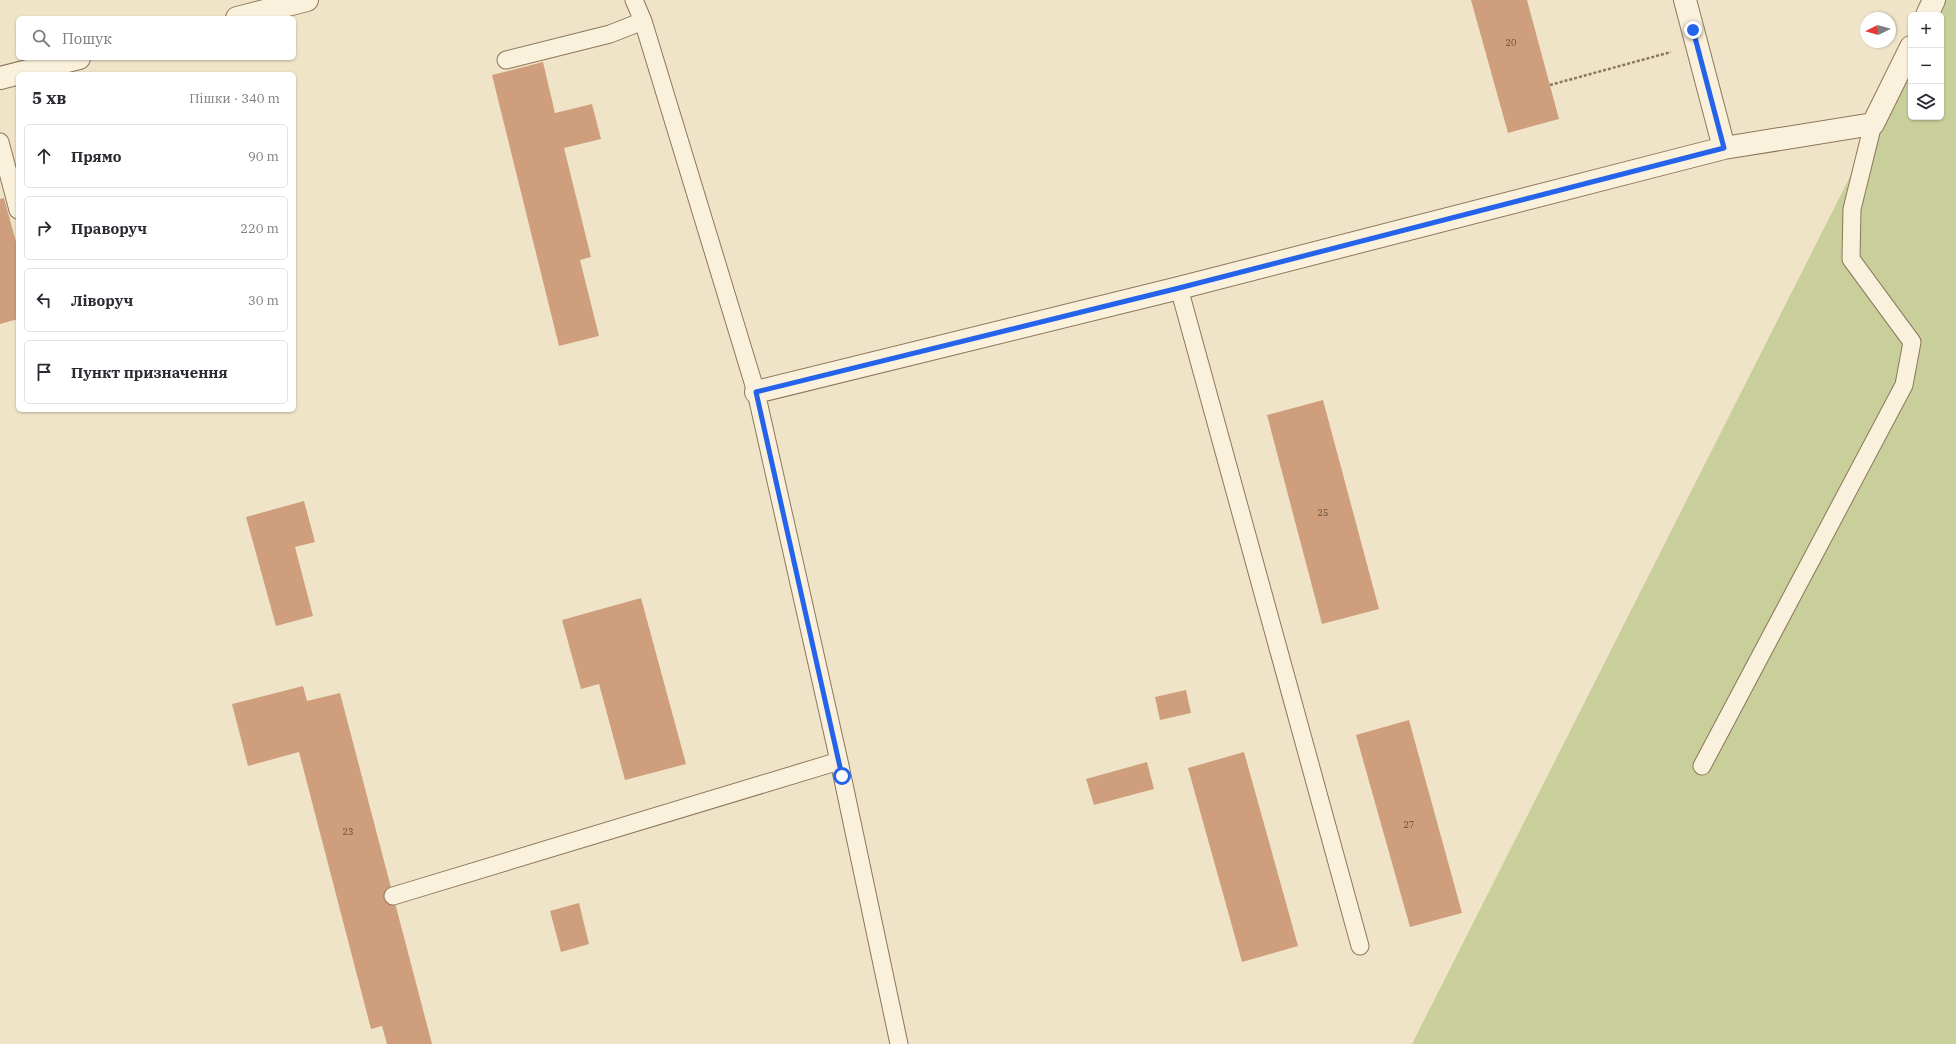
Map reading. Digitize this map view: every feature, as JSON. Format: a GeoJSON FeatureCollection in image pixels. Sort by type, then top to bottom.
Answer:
{"type":"FeatureCollection","features":[{"type":"Feature","properties":{"kind":"street"},"geometry":{"type":"LineString","coordinates":[[245,16],[308,0]]}},
{"type":"Feature","properties":{"kind":"street"},"geometry":{"type":"LineString","coordinates":[[1685,0],[1724,148]]}},
{"type":"Feature","properties":{"kind":"street"},"geometry":{"type":"LineString","coordinates":[[1928,12],[1934,0]]}},
{"type":"Feature","properties":{"kind":"street"},"geometry":{"type":"LineString","coordinates":[[756,392],[1179,288],[1724,148],[1873,124],[1911,48]]}},
{"type":"Feature","properties":{"kind":"street"},"geometry":{"type":"LineString","coordinates":[[24,72],[71,60]]}},
{"type":"Feature","properties":{"kind":"street"},"geometry":{"type":"LineString","coordinates":[[0,78],[16,74]]}},
{"type":"Feature","properties":{"kind":"lane"},"geometry":{"type":"LineString","coordinates":[[634,0],[644,21],[756,392],[839,761],[899,1044]]}},
{"type":"Feature","properties":{"kind":"lane"},"geometry":{"type":"LineString","coordinates":[[506,60],[610,34],[644,21]]}},
{"type":"Feature","properties":{"kind":"lane"},"geometry":{"type":"LineString","coordinates":[[1702,766],[1904,385],[1912,342],[1851,259],[1852,209],[1873,124]]}},
{"type":"Feature","properties":{"kind":"lane"},"geometry":{"type":"LineString","coordinates":[[0,142],[16,202]]}},
{"type":"Feature","properties":{"kind":"lane"},"geometry":{"type":"LineString","coordinates":[[1179,288],[1360,946]]}},
{"type":"Feature","properties":{"kind":"lane"},"geometry":{"type":"LineString","coordinates":[[393,896],[839,761]]}},
{"type":"Feature","properties":{"kind":"path"},"geometry":{"type":"LineString","coordinates":[[1550,85],[1697,45]]}},
{"type":"Feature","properties":{"kind":"green space"},"geometry":{"type":"Polygon","coordinates":[[[1939,0],[1956,0],[1956,1044],[1412,1044],[1908,62],[1908,120],[1944,120],[1944,12],[1933,12],[1939,0]]]}},
{"type":"Feature","properties":{"kind":"building"},"geometry":{"type":"Polygon","coordinates":[[[1471,0],[1527,0],[1559,119],[1508,133],[1471,0]]]}},
{"type":"Feature","properties":{"kind":"building"},"geometry":{"type":"Polygon","coordinates":[[[543,62],[555,113],[592,104],[601,139],[564,148],[591,257],[580,260],[599,336],[559,346],[492,75],[543,62]]]}},
{"type":"Feature","properties":{"kind":"building"},"geometry":{"type":"Polygon","coordinates":[[[4,198],[16,242],[16,320],[0,324],[0,199],[4,198]]]}},
{"type":"Feature","properties":{"kind":"building"},"geometry":{"type":"Polygon","coordinates":[[[1323,400],[1379,609],[1322,624],[1267,415],[1323,400]]]}},
{"type":"Feature","properties":{"kind":"building"},"geometry":{"type":"Polygon","coordinates":[[[304,501],[315,542],[295,547],[313,616],[276,626],[246,517],[304,501]]]}},
{"type":"Feature","properties":{"kind":"building"},"geometry":{"type":"Polygon","coordinates":[[[641,598],[686,764],[625,780],[599,684],[581,689],[562,620],[641,598]]]}},
{"type":"Feature","properties":{"kind":"building"},"geometry":{"type":"Polygon","coordinates":[[[303,686],[307,701],[340,693],[432,1044],[387,1044],[382,1026],[371,1029],[299,752],[248,766],[232,704],[303,686]]]}},
{"type":"Feature","properties":{"kind":"building"},"geometry":{"type":"Polygon","coordinates":[[[1186,690],[1191,713],[1160,720],[1155,697],[1186,690]]]}},
{"type":"Feature","properties":{"kind":"building"},"geometry":{"type":"Polygon","coordinates":[[[1409,720],[1462,913],[1410,927],[1356,735],[1409,720]]]}},
{"type":"Feature","properties":{"kind":"building"},"geometry":{"type":"Polygon","coordinates":[[[1244,752],[1298,946],[1242,962],[1188,768],[1244,752]]]}},
{"type":"Feature","properties":{"kind":"building"},"geometry":{"type":"Polygon","coordinates":[[[1147,762],[1154,789],[1094,805],[1086,779],[1147,762]]]}},
{"type":"Feature","properties":{"kind":"building"},"geometry":{"type":"Polygon","coordinates":[[[579,903],[589,944],[561,952],[550,911],[579,903]]]}},
{"type":"Feature","properties":{"kind":"route"},"geometry":{"type":"LineString","coordinates":[[842,776],[756,392],[1179,288],[1724,148],[1693,30]]}}]}
